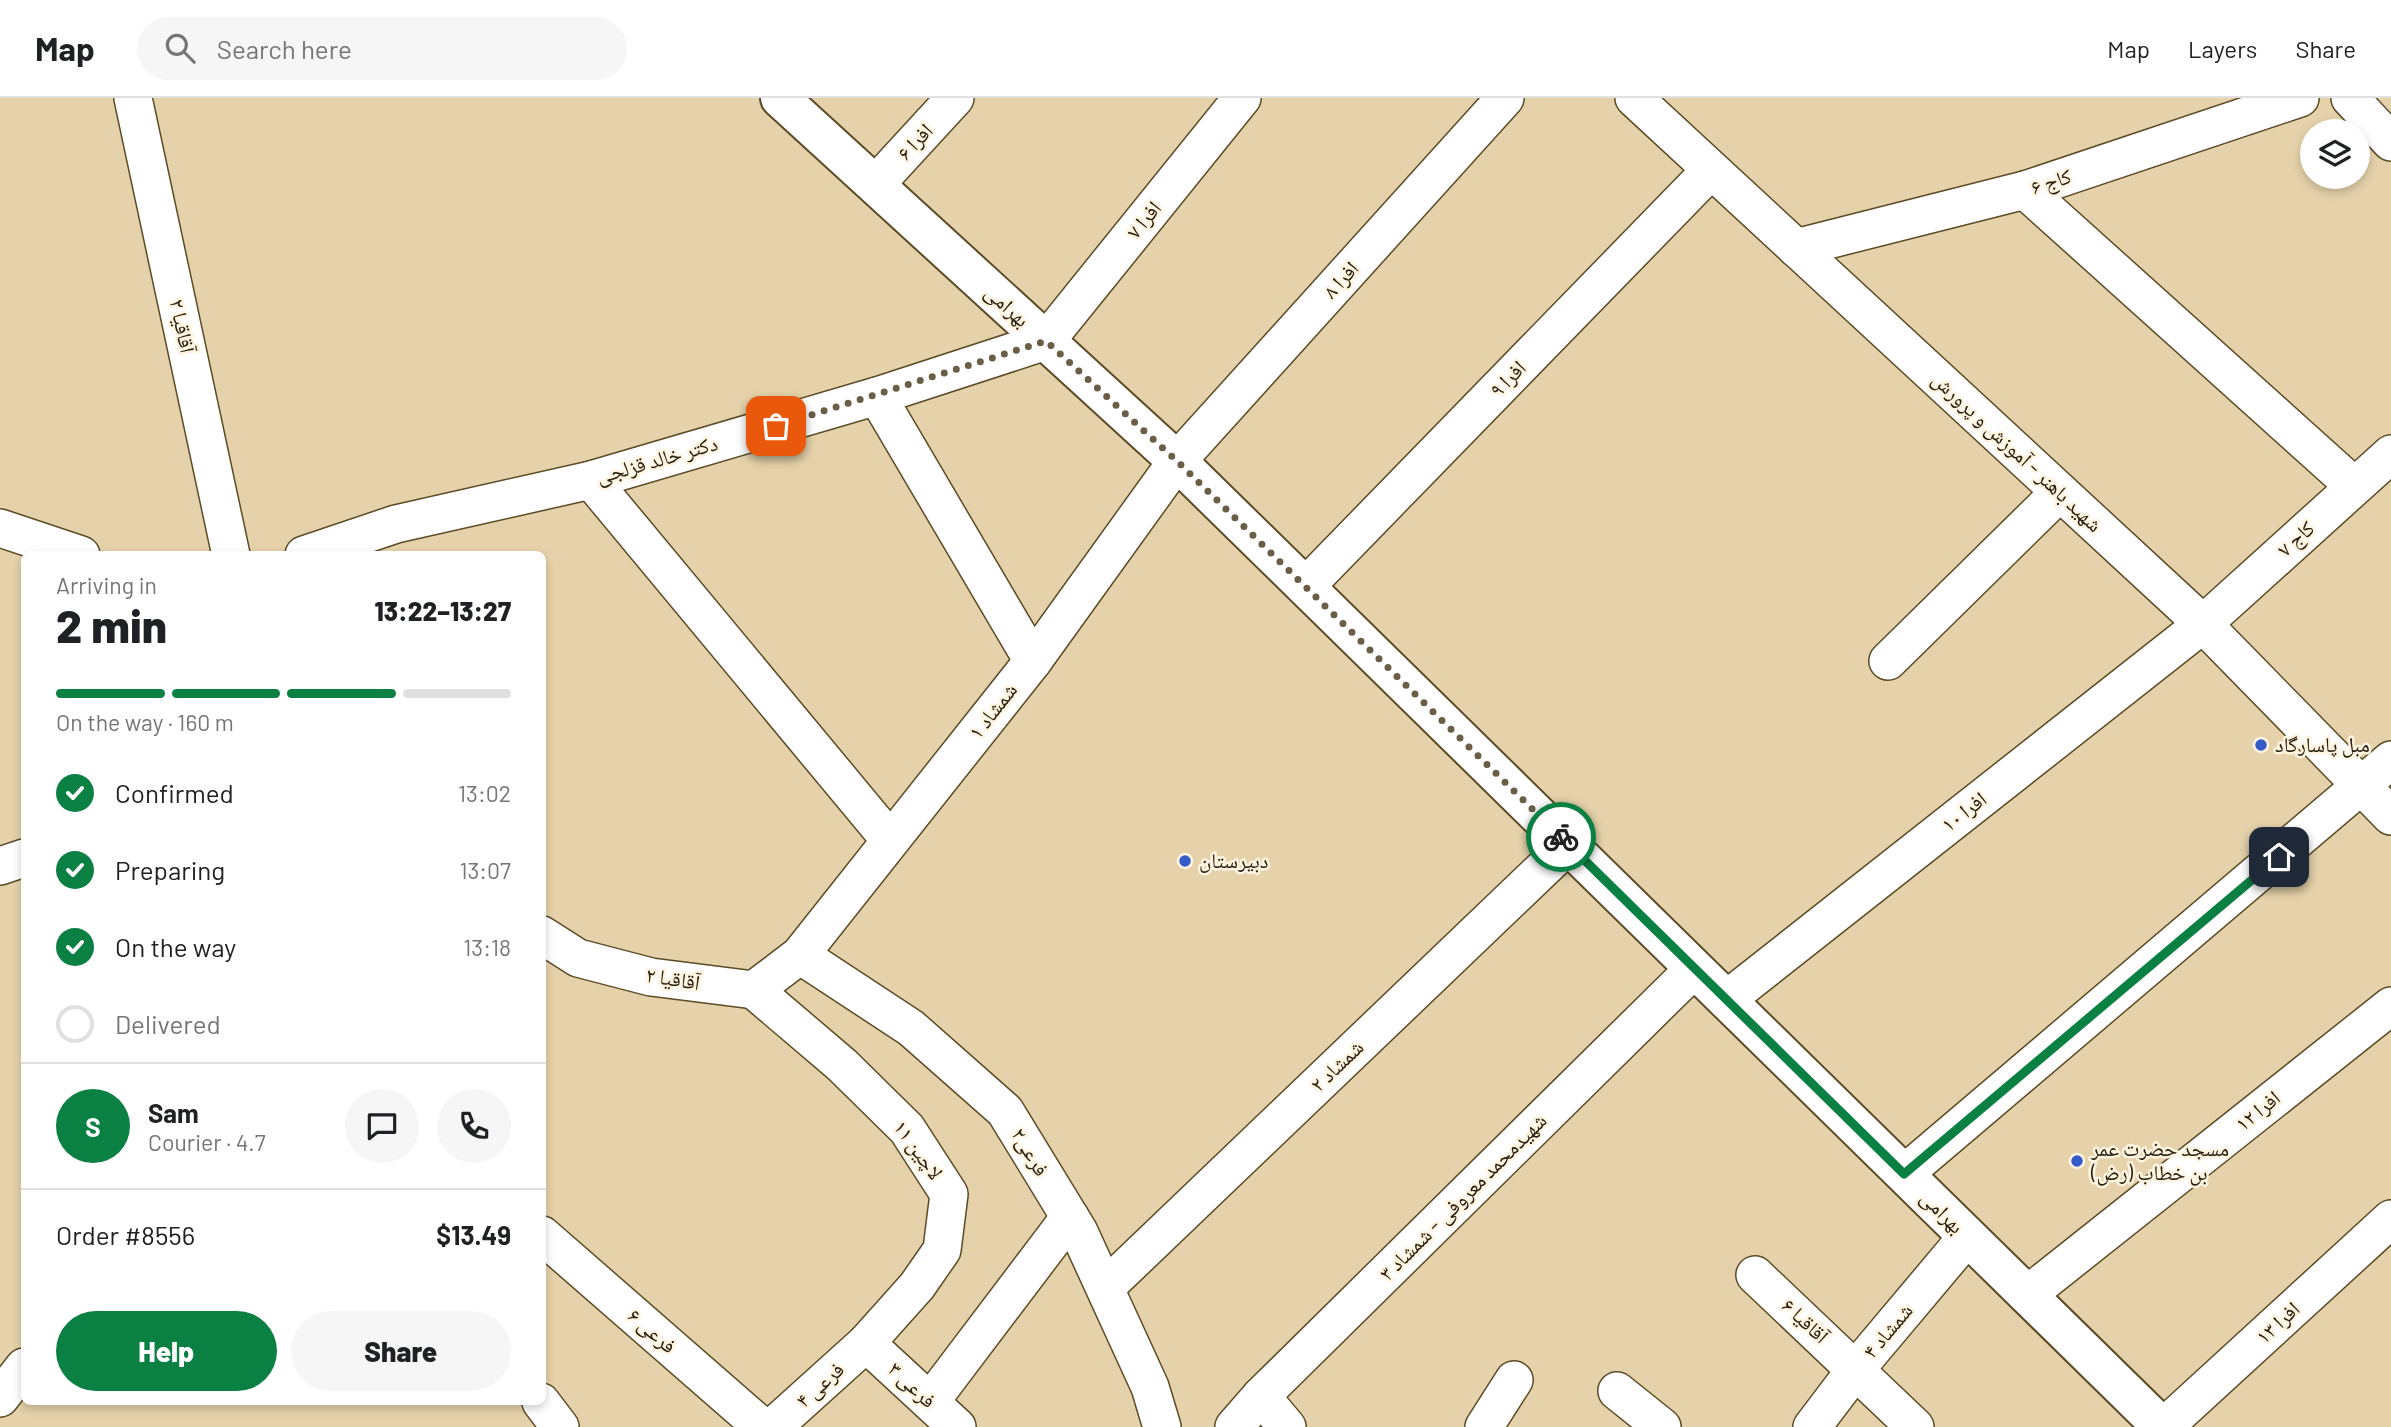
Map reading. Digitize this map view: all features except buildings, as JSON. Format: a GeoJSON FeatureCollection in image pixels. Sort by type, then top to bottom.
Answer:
{"type":"FeatureCollection","features":[{"type":"Feature","properties":{"kind":"street","name":"آقاقیا ۲"},"geometry":{"type":"LineString","coordinates":[[132,98],[230,551]]}},
{"type":"Feature","properties":{"kind":"street","name":"بهرامی"},"geometry":{"type":"LineString","coordinates":[[780,98],[1177,461],[2163,1427]]}},
{"type":"Feature","properties":{"kind":"street","name":"افرا ۶"},"geometry":{"type":"LineString","coordinates":[[875,185],[956,98]]}},
{"type":"Feature","properties":{"kind":"street","name":"افرا ۷"},"geometry":{"type":"LineString","coordinates":[[1046,341],[1242,98]]}},
{"type":"Feature","properties":{"kind":"street","name":"افرا ۸"},"geometry":{"type":"LineString","coordinates":[[1177,461],[1505,98]]}},
{"type":"Feature","properties":{"kind":"street","name":"شهید باهنر - آموزش و پرورش"},"geometry":{"type":"LineString","coordinates":[[1634,98],[2203,624],[2391,816]]}},
{"type":"Feature","properties":{"kind":"street","name":"کاج ۶"},"geometry":{"type":"LineString","coordinates":[[1796,248],[2025,190],[2300,98]]}},
{"type":"Feature","properties":{"kind":"street"},"geometry":{"type":"LineString","coordinates":[[2350,98],[2391,142]]}},
{"type":"Feature","properties":{"kind":"street","name":"افرا ۹"},"geometry":{"type":"LineString","coordinates":[[1305,587],[1711,170]]}},
{"type":"Feature","properties":{"kind":"street"},"geometry":{"type":"LineString","coordinates":[[2025,190],[2354,486]]}},
{"type":"Feature","properties":{"kind":"street","name":"دکتر خالد قزلجی"},"geometry":{"type":"LineString","coordinates":[[316,551],[396,524],[591,480],[877,396],[1046,341]]}},
{"type":"Feature","properties":{"kind":"street"},"geometry":{"type":"LineString","coordinates":[[877,396],[1033,661]]}},
{"type":"Feature","properties":{"kind":"street","name":"کاج ۷"},"geometry":{"type":"LineString","coordinates":[[2203,624],[2391,454]]}},
{"type":"Feature","properties":{"kind":"street","name":"شمشاد ۱"},"geometry":{"type":"LineString","coordinates":[[800,955],[1033,661],[1177,461]]}},
{"type":"Feature","properties":{"kind":"street"},"geometry":{"type":"LineString","coordinates":[[591,480],[890,840]]}},
{"type":"Feature","properties":{"kind":"street"},"geometry":{"type":"LineString","coordinates":[[1888,661],[2060,492]]}},
{"type":"Feature","properties":{"kind":"street"},"geometry":{"type":"LineString","coordinates":[[1,537],[63,551]]}},
{"type":"Feature","properties":{"kind":"street","name":"افرا ۱۰"},"geometry":{"type":"LineString","coordinates":[[1726,1000],[2203,624]]}},
{"type":"Feature","properties":{"kind":"street"},"geometry":{"type":"LineString","coordinates":[[1904,1174],[2391,760]]}},
{"type":"Feature","properties":{"kind":"street","name":"شمشاد ۲"},"geometry":{"type":"LineString","coordinates":[[1106,1287],[1568,845]]}},
{"type":"Feature","properties":{"kind":"street"},"geometry":{"type":"LineString","coordinates":[[0,866],[21,859]]}},
{"type":"Feature","properties":{"kind":"street","name":"آقاقیا ۲"},"geometry":{"type":"LineString","coordinates":[[546,938],[578,958],[652,977],[754,990]]}},
{"type":"Feature","properties":{"kind":"street"},"geometry":{"type":"LineString","coordinates":[[754,990],[800,955]]}},
{"type":"Feature","properties":{"kind":"street","name":"فرعی۲"},"geometry":{"type":"LineString","coordinates":[[800,955],[911,1028],[1005,1111],[1070,1217],[1106,1287],[1150,1387],[1162,1427]]}},
{"type":"Feature","properties":{"kind":"street","name":"شهیدمحمد معروفی - شمشاد ۳"},"geometry":{"type":"LineString","coordinates":[[1234,1427],[1261,1396],[1695,969]]}},
{"type":"Feature","properties":{"kind":"street","name":"لاچین ۱۱"},"geometry":{"type":"LineString","coordinates":[[754,990],[842,1065],[906,1129],[949,1194],[942,1250],[917,1286],[866,1343]]}},
{"type":"Feature","properties":{"kind":"street","name":"افرا ۱۲"},"geometry":{"type":"LineString","coordinates":[[2027,1295],[2391,1006]]}},
{"type":"Feature","properties":{"kind":"street"},"geometry":{"type":"LineString","coordinates":[[930,1402],[1070,1217]]}},
{"type":"Feature","properties":{"kind":"street","name":"افرا ۱۳"},"geometry":{"type":"LineString","coordinates":[[2163,1427],[2391,1219]]}},
{"type":"Feature","properties":{"kind":"street","name":"شمشاد ۴"},"geometry":{"type":"LineString","coordinates":[[1812,1427],[1856,1369],[1968,1237]]}},
{"type":"Feature","properties":{"kind":"street","name":"فرعی ۶"},"geometry":{"type":"LineString","coordinates":[[546,1238],[762,1427]]}},
{"type":"Feature","properties":{"kind":"street","name":"آقاقیا ۶"},"geometry":{"type":"LineString","coordinates":[[1755,1275],[1915,1427]]}},
{"type":"Feature","properties":{"kind":"street","name":"فرعی ۳"},"geometry":{"type":"LineString","coordinates":[[866,1343],[957,1427]]}},
{"type":"Feature","properties":{"kind":"street","name":"فرعی ۴"},"geometry":{"type":"LineString","coordinates":[[773,1427],[866,1343]]}},
{"type":"Feature","properties":{"kind":"street"},"geometry":{"type":"LineString","coordinates":[[0,1398],[21,1371]]}},
{"type":"Feature","properties":{"kind":"street"},"geometry":{"type":"LineString","coordinates":[[1484,1427],[1514,1380]]}},
{"type":"Feature","properties":{"kind":"street"},"geometry":{"type":"LineString","coordinates":[[1617,1391],[1662,1427]]}},
{"type":"Feature","properties":{"kind":"street"},"geometry":{"type":"LineString","coordinates":[[1261,1396],[1287,1427]]}},
{"type":"Feature","properties":{"kind":"street"},"geometry":{"type":"LineString","coordinates":[[543,1405],[560,1427]]}},
{"type":"Feature","properties":{"kind":"way so far"},"geometry":{"type":"LineString","coordinates":[[776,426],[1046,341],[1177,461],[1561,837]]}},
{"type":"Feature","properties":{"kind":"place","name":"مبل پاسارگاد"},"geometry":{"type":"Point","coordinates":[2261,745]}},
{"type":"Feature","properties":{"kind":"place","name":"دبیرستان"},"geometry":{"type":"Point","coordinates":[1185,861]}},
{"type":"Feature","properties":{"kind":"place","name":"مسجد حضرت عمر بن خطاب (رض)"},"geometry":{"type":"Point","coordinates":[2077,1161]}},
{"type":"Feature","properties":{"kind":"route"},"geometry":{"type":"LineString","coordinates":[[1561,837],[1904,1174],[2279,857]]}}]}
